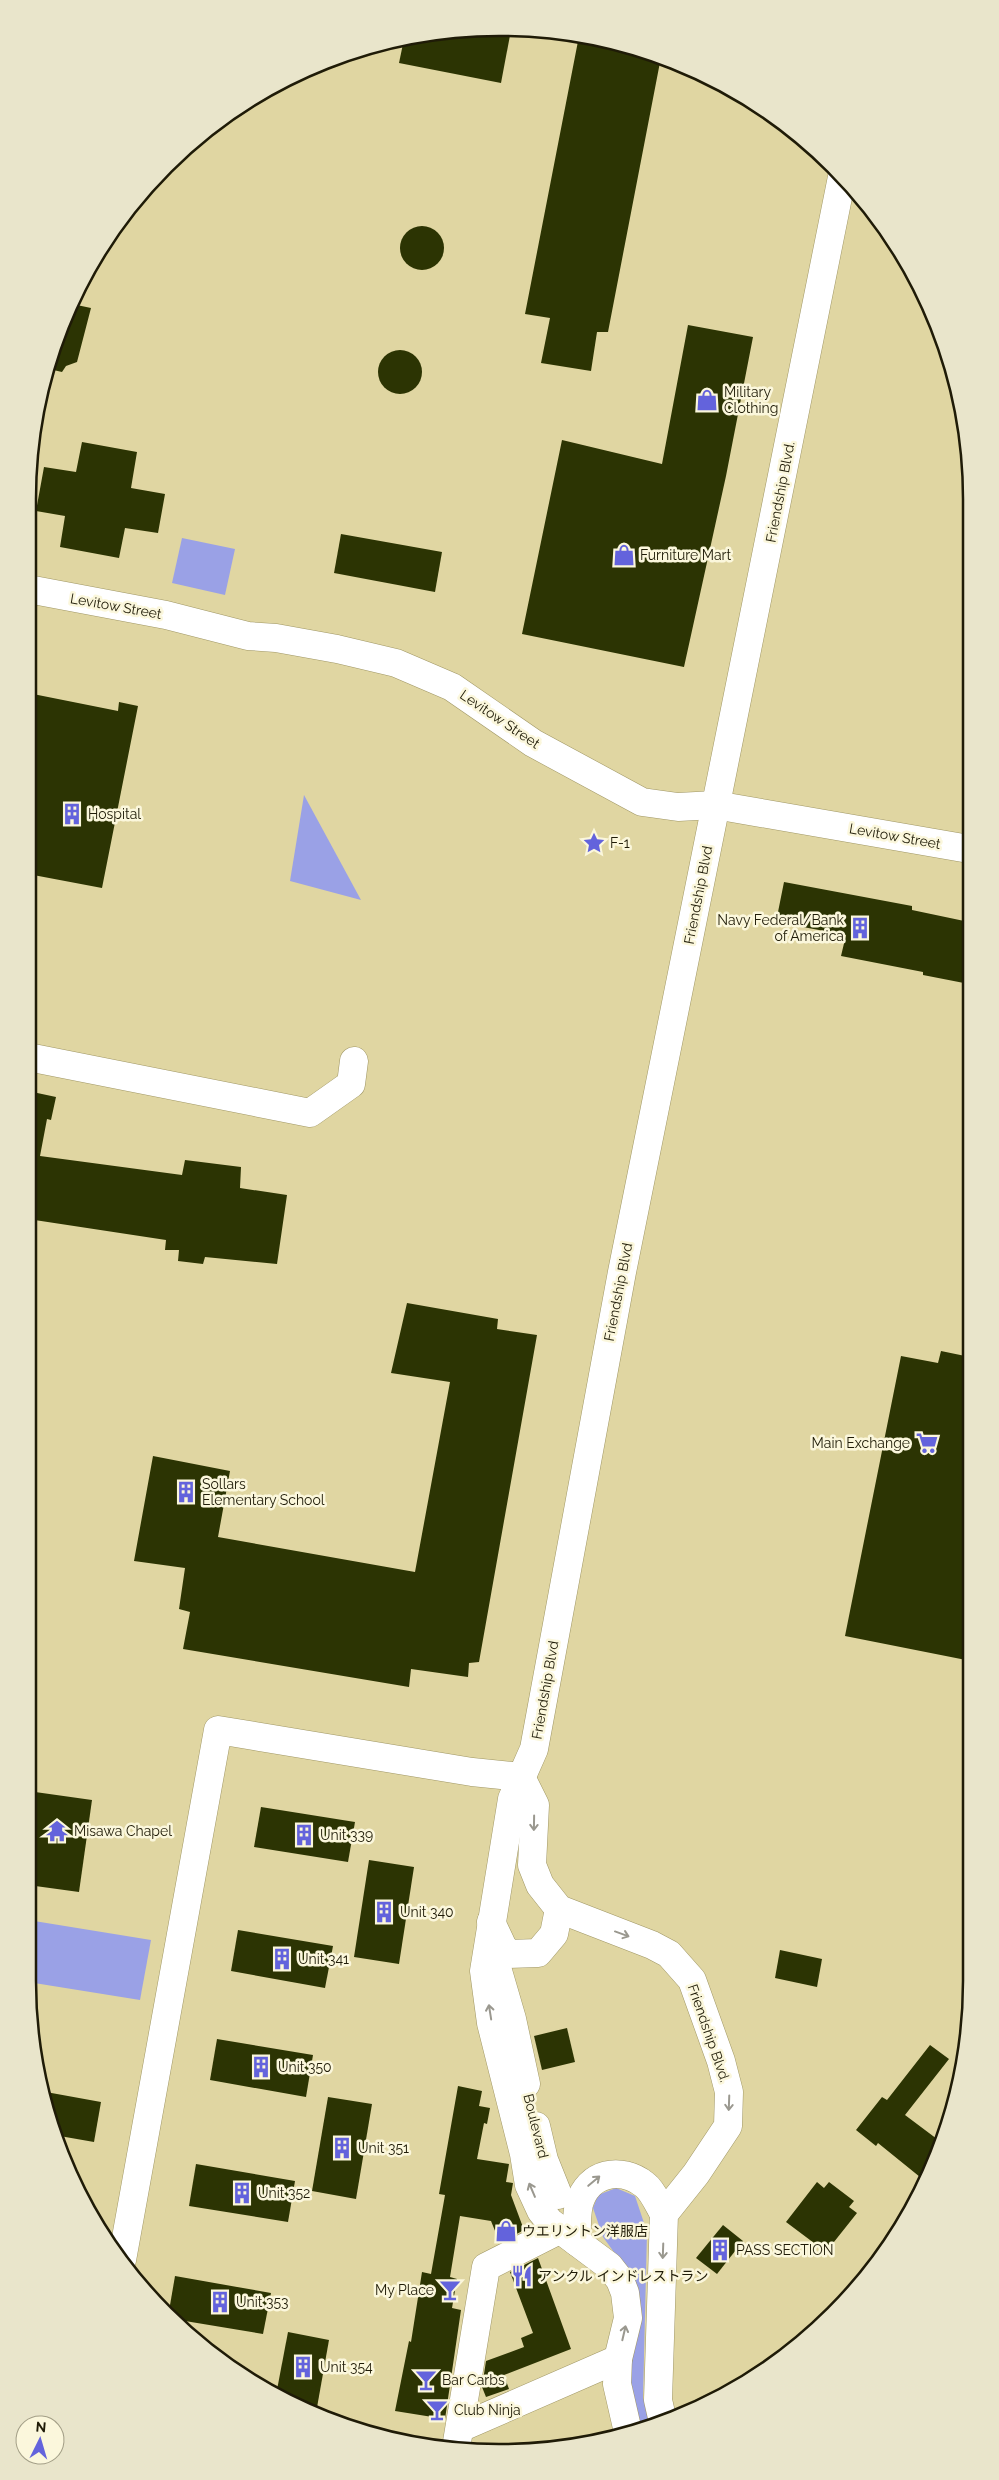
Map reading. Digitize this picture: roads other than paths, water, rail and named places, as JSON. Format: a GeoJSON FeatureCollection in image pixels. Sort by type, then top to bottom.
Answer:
{"type":"FeatureCollection","features":[{"type":"Feature","properties":{"kind":"street","name":"Friendship Blvd."},"geometry":{"type":"LineString","coordinates":[[715,806],[733,726],[840,186]]}},
{"type":"Feature","properties":{"kind":"street","name":"Levitow Street"},"geometry":{"type":"LineString","coordinates":[[36,591],[166,615],[248,636],[338,649],[396,663],[452,687],[533,743],[642,802],[678,807],[715,806],[963,848]]}},
{"type":"Feature","properties":{"kind":"street","name":"Friendship Blvd"},"geometry":{"type":"LineString","coordinates":[[495,1933],[512,1800],[534,1749],[620,1282],[715,806]]}},
{"type":"Feature","properties":{"kind":"street"},"geometry":{"type":"LineString","coordinates":[[36,1059],[310,1113],[351,1084],[354,1061]]}},
{"type":"Feature","properties":{"kind":"street"},"geometry":{"type":"LineString","coordinates":[[124,2251],[218,1730],[472,1772],[521,1777],[535,1805],[532,1865],[540,1884],[559,1909],[554,1934],[538,1953],[506,1954],[495,1933]]}},
{"type":"Feature","properties":{"kind":"street","name":"Friendship Blvd."},"geometry":{"type":"LineString","coordinates":[[559,1909],[652,1945],[669,1954],[692,1980],[721,2061],[729,2092],[728,2126],[700,2169],[664,2214]]}},
{"type":"Feature","properties":{"kind":"street"},"geometry":{"type":"LineString","coordinates":[[495,1933],[484,1972],[491,2022],[524,2154],[529,2185],[541,2211],[568,2236],[609,2266],[620,2280],[625,2293],[628,2318],[618,2359],[617,2384],[627,2426]]}},
{"type":"Feature","properties":{"kind":"street","name":"Boulevard"},"geometry":{"type":"LineString","coordinates":[[495,1933],[498,1970],[512,2019],[541,2150],[558,2195]]}},
{"type":"Feature","properties":{"kind":"street"},"geometry":{"type":"LineString","coordinates":[[568,2236],[579,2204],[589,2185],[604,2174],[625,2174],[647,2186],[664,2214],[658,2400],[661,2414]]}},
{"type":"Feature","properties":{"kind":"street"},"geometry":{"type":"LineString","coordinates":[[458,2438],[486,2267],[568,2236]]}},
{"type":"Feature","properties":{"kind":"street"},"geometry":{"type":"LineString","coordinates":[[458,2438],[618,2359]]}},
{"type":"Feature","properties":{"kind":"place","name":"Military Clothing"},"geometry":{"type":"Point","coordinates":[707,400]}},
{"type":"Feature","properties":{"kind":"place","name":"Furniture Mart"},"geometry":{"type":"Point","coordinates":[624,555]}},
{"type":"Feature","properties":{"kind":"place","name":"Hospital"},"geometry":{"type":"Point","coordinates":[72,814]}},
{"type":"Feature","properties":{"kind":"place","name":"F-1"},"geometry":{"type":"Point","coordinates":[594,843]}},
{"type":"Feature","properties":{"kind":"place","name":"Navy Federal/Bank of America"},"geometry":{"type":"Point","coordinates":[860,928]}},
{"type":"Feature","properties":{"kind":"place","name":"Main Exchange"},"geometry":{"type":"Point","coordinates":[927,1443]}},
{"type":"Feature","properties":{"kind":"place","name":"Sollars Elementary School"},"geometry":{"type":"Point","coordinates":[186,1492]}},
{"type":"Feature","properties":{"kind":"place","name":"Misawa Chapel"},"geometry":{"type":"Point","coordinates":[57,1831]}},
{"type":"Feature","properties":{"kind":"place","name":"Unit 339"},"geometry":{"type":"Point","coordinates":[304,1835]}},
{"type":"Feature","properties":{"kind":"place","name":"Unit 340"},"geometry":{"type":"Point","coordinates":[384,1912]}},
{"type":"Feature","properties":{"kind":"place","name":"Unit 341"},"geometry":{"type":"Point","coordinates":[282,1959]}},
{"type":"Feature","properties":{"kind":"place","name":"Unit 350"},"geometry":{"type":"Point","coordinates":[261,2067]}},
{"type":"Feature","properties":{"kind":"place","name":"Unit 351"},"geometry":{"type":"Point","coordinates":[342,2148]}},
{"type":"Feature","properties":{"kind":"place","name":"Unit 352"},"geometry":{"type":"Point","coordinates":[242,2193]}},
{"type":"Feature","properties":{"kind":"place","name":"ウエリントン洋服店"},"geometry":{"type":"Point","coordinates":[506,2231]}},
{"type":"Feature","properties":{"kind":"place","name":"PASS SECTION"},"geometry":{"type":"Point","coordinates":[720,2250]}},
{"type":"Feature","properties":{"kind":"place","name":"アンクル インドレストラン"},"geometry":{"type":"Point","coordinates":[522,2276]}},
{"type":"Feature","properties":{"kind":"place","name":"My Place"},"geometry":{"type":"Point","coordinates":[450,2290]}},
{"type":"Feature","properties":{"kind":"place","name":"Unit 353"},"geometry":{"type":"Point","coordinates":[220,2302]}},
{"type":"Feature","properties":{"kind":"place","name":"Unit 354"},"geometry":{"type":"Point","coordinates":[303,2367]}},
{"type":"Feature","properties":{"kind":"place","name":"Bar Carbs"},"geometry":{"type":"Point","coordinates":[426,2380]}},
{"type":"Feature","properties":{"kind":"place","name":"Club Ninja"},"geometry":{"type":"Point","coordinates":[437,2410]}}]}
